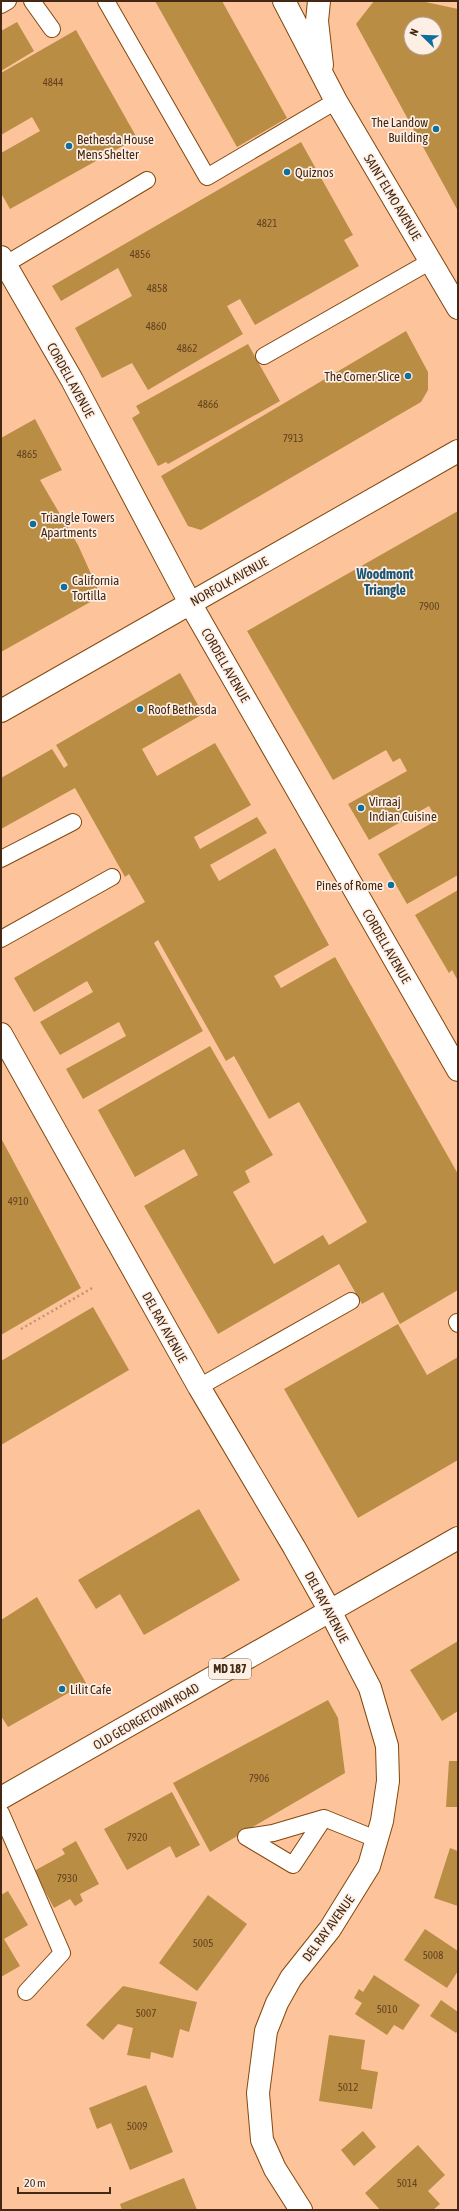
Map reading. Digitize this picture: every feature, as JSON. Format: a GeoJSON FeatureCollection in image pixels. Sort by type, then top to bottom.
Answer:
{"type":"FeatureCollection","features":[{"type":"Feature","properties":{"kind":"street","name":"SAINT ELMO AVENUE"},"geometry":{"type":"LineString","coordinates":[[284,1],[336,101],[458,308]]}},
{"type":"Feature","properties":{"kind":"street"},"geometry":{"type":"LineString","coordinates":[[319,1],[317,22],[323,76]]}},
{"type":"Feature","properties":{"kind":"street","name":"CORDELL AVENUE"},"geometry":{"type":"LineString","coordinates":[[3,260],[72,380],[190,602],[458,1070]]}},
{"type":"Feature","properties":{"kind":"street","name":"NORFOLK AVENUE"},"geometry":{"type":"LineString","coordinates":[[1,711],[190,602],[458,451]]}},
{"type":"Feature","properties":{"kind":"street","name":"DEL RAY AVENUE"},"geometry":{"type":"LineString","coordinates":[[1,1034],[199,1387],[294,1547],[330,1611],[370,1688],[387,1746],[388,1781],[382,1821],[369,1866],[330,1929],[291,1978],[277,2003],[266,2031],[258,2093],[262,2140],[275,2169],[301,2210]]}},
{"type":"Feature","properties":{"kind":"street","name":"OLD GEORGETOWN ROAD"},"geometry":{"type":"LineString","coordinates":[[1,1798],[458,1538]]}},
{"type":"Feature","properties":{"kind":"lane"},"geometry":{"type":"LineString","coordinates":[[1,6],[8,1]]}},
{"type":"Feature","properties":{"kind":"lane"},"geometry":{"type":"LineString","coordinates":[[32,1],[52,29]]}},
{"type":"Feature","properties":{"kind":"lane"},"geometry":{"type":"LineString","coordinates":[[106,1],[207,177],[336,101]]}},
{"type":"Feature","properties":{"kind":"lane"},"geometry":{"type":"LineString","coordinates":[[3,260],[147,180]]}},
{"type":"Feature","properties":{"kind":"lane"},"geometry":{"type":"LineString","coordinates":[[264,356],[431,261]]}},
{"type":"Feature","properties":{"kind":"lane"},"geometry":{"type":"LineString","coordinates":[[1,859],[74,822]]}},
{"type":"Feature","properties":{"kind":"lane"},"geometry":{"type":"LineString","coordinates":[[1,939],[112,876]]}},
{"type":"Feature","properties":{"kind":"lane"},"geometry":{"type":"LineString","coordinates":[[199,1387],[351,1301]]}},
{"type":"Feature","properties":{"kind":"lane"},"geometry":{"type":"LineString","coordinates":[[1,1813],[62,1954],[26,1992]]}},
{"type":"Feature","properties":{"kind":"lane"},"geometry":{"type":"LineString","coordinates":[[324,1818],[376,1839]]}},
{"type":"Feature","properties":{"kind":"path"},"geometry":{"type":"LineString","coordinates":[[20,1329],[94,1287]]}},
{"type":"Feature","properties":{"kind":"building"},"geometry":{"type":"Polygon","coordinates":[[[155,1],[222,1],[287,118],[237,147],[155,1]]]}},
{"type":"Feature","properties":{"kind":"building","name":"The Landow Building"},"geometry":{"type":"Polygon","coordinates":[[[374,1],[421,1],[458,9],[458,211],[356,24],[374,1]]]}},
{"type":"Feature","properties":{"kind":"building"},"geometry":{"type":"Polygon","coordinates":[[[17,22],[34,51],[1,71],[1,31],[17,22]]]}},
{"type":"Feature","properties":{"kind":"building"},"geometry":{"type":"Polygon","coordinates":[[[76,30],[137,138],[10,209],[1,193],[1,153],[40,131],[32,117],[1,135],[1,73],[76,30]]]}},
{"type":"Feature","properties":{"kind":"building"},"geometry":{"type":"Polygon","coordinates":[[[301,142],[353,235],[344,240],[359,266],[255,325],[240,299],[227,306],[243,334],[148,390],[132,363],[102,378],[75,328],[132,296],[118,268],[61,301],[52,286],[301,142]]]}},
{"type":"Feature","properties":{"kind":"building"},"geometry":{"type":"Polygon","coordinates":[[[406,331],[428,372],[428,390],[421,402],[201,530],[188,526],[161,476],[406,331]]]}},
{"type":"Feature","properties":{"kind":"building"},"geometry":{"type":"Polygon","coordinates":[[[248,344],[280,401],[168,464],[166,462],[158,466],[132,418],[140,413],[136,406],[248,344]]]}},
{"type":"Feature","properties":{"kind":"building"},"geometry":{"type":"Polygon","coordinates":[[[35,419],[62,470],[40,480],[78,545],[101,596],[1,652],[1,438],[35,419]]]}},
{"type":"Feature","properties":{"kind":"building"},"geometry":{"type":"Polygon","coordinates":[[[458,511],[458,875],[407,904],[378,854],[437,820],[429,806],[369,840],[348,804],[407,771],[400,758],[393,762],[386,750],[333,780],[247,631],[458,511]]]}},
{"type":"Feature","properties":{"kind":"building"},"geometry":{"type":"Polygon","coordinates":[[[180,673],[203,714],[142,749],[157,776],[215,743],[251,805],[194,837],[200,849],[257,817],[267,833],[210,865],[219,881],[275,848],[329,945],[274,976],[281,988],[335,957],[458,1174],[458,1290],[400,1324],[383,1292],[362,1304],[339,1264],[218,1334],[144,1206],[198,1175],[184,1149],[135,1177],[98,1110],[210,1046],[273,1155],[245,1171],[250,1182],[233,1192],[274,1264],[323,1235],[329,1245],[367,1222],[299,1102],[269,1119],[234,1056],[226,1061],[158,940],[154,943],[203,1031],[83,1099],[66,1069],[126,1036],[119,1022],[60,1055],[40,1022],[93,992],[87,981],[34,1012],[14,978],[145,902],[129,874],[125,877],[75,788],[1,829],[1,778],[52,749],[64,768],[68,765],[56,745],[180,673]]]}},
{"type":"Feature","properties":{"kind":"building"},"geometry":{"type":"Polygon","coordinates":[[[458,890],[458,981],[452,970],[449,973],[415,915],[458,890]]]}},
{"type":"Feature","properties":{"kind":"building"},"geometry":{"type":"Polygon","coordinates":[[[1,1138],[81,1288],[1,1335],[1,1138]]]}},
{"type":"Feature","properties":{"kind":"building"},"geometry":{"type":"Polygon","coordinates":[[[93,1307],[129,1370],[1,1445],[1,1361],[93,1307]]]}},
{"type":"Feature","properties":{"kind":"building"},"geometry":{"type":"Polygon","coordinates":[[[398,1324],[427,1375],[458,1357],[458,1460],[358,1518],[284,1389],[398,1324]]]}},
{"type":"Feature","properties":{"kind":"building"},"geometry":{"type":"Polygon","coordinates":[[[199,1509],[240,1580],[144,1635],[120,1594],[96,1609],[78,1580],[199,1509]]]}},
{"type":"Feature","properties":{"kind":"building"},"geometry":{"type":"Polygon","coordinates":[[[37,1597],[86,1683],[8,1727],[1,1716],[1,1620],[37,1597]]]}},
{"type":"Feature","properties":{"kind":"building"},"geometry":{"type":"Polygon","coordinates":[[[458,1641],[458,1711],[442,1721],[410,1670],[458,1641]]]}},
{"type":"Feature","properties":{"kind":"building"},"geometry":{"type":"Polygon","coordinates":[[[328,1700],[338,1718],[345,1773],[210,1852],[173,1783],[328,1700]]]}},
{"type":"Feature","properties":{"kind":"building"},"geometry":{"type":"Polygon","coordinates":[[[449,1761],[458,1761],[458,1807],[446,1807],[449,1761]]]}},
{"type":"Feature","properties":{"kind":"building"},"geometry":{"type":"Polygon","coordinates":[[[172,1792],[200,1845],[176,1858],[170,1846],[127,1870],[104,1829],[172,1792]]]}},
{"type":"Feature","properties":{"kind":"building"},"geometry":{"type":"Polygon","coordinates":[[[76,1841],[99,1884],[80,1894],[83,1901],[75,1906],[70,1899],[54,1908],[34,1871],[65,1854],[62,1849],[76,1841]]]}},
{"type":"Feature","properties":{"kind":"building"},"geometry":{"type":"Polygon","coordinates":[[[450,1848],[458,1851],[458,1906],[434,1898],[450,1848]]]}},
{"type":"Feature","properties":{"kind":"building"},"geometry":{"type":"Polygon","coordinates":[[[8,1891],[28,1925],[4,1939],[20,1966],[1,1977],[1,1895],[8,1891]]]}},
{"type":"Feature","properties":{"kind":"building"},"geometry":{"type":"Polygon","coordinates":[[[208,1895],[247,1924],[197,1991],[159,1963],[208,1895]]]}},
{"type":"Feature","properties":{"kind":"building"},"geometry":{"type":"Polygon","coordinates":[[[425,1929],[458,1951],[458,1971],[447,1988],[404,1960],[425,1929]]]}},
{"type":"Feature","properties":{"kind":"building"},"geometry":{"type":"Polygon","coordinates":[[[374,1975],[420,2005],[403,2030],[394,2025],[387,2035],[355,2014],[362,2003],[354,1998],[359,1989],[363,1992],[374,1975]]]}},
{"type":"Feature","properties":{"kind":"building"},"geometry":{"type":"Polygon","coordinates":[[[123,1986],[197,2002],[189,2032],[180,2029],[173,2058],[151,2052],[150,2059],[127,2055],[133,2028],[118,2024],[103,2040],[86,2025],[123,1986]]]}},
{"type":"Feature","properties":{"kind":"building"},"geometry":{"type":"Polygon","coordinates":[[[441,2000],[458,2012],[458,2030],[456,2033],[430,2016],[441,2000]]]}},
{"type":"Feature","properties":{"kind":"building"},"geometry":{"type":"Polygon","coordinates":[[[329,2035],[365,2040],[361,2069],[378,2072],[372,2109],[319,2101],[329,2035]]]}},
{"type":"Feature","properties":{"kind":"building"},"geometry":{"type":"Polygon","coordinates":[[[146,2085],[173,2152],[130,2170],[111,2123],[97,2129],[89,2108],[146,2085]]]}},
{"type":"Feature","properties":{"kind":"building"},"geometry":{"type":"Polygon","coordinates":[[[363,2131],[376,2147],[354,2166],[341,2150],[363,2131]]]}},
{"type":"Feature","properties":{"kind":"building"},"geometry":{"type":"Polygon","coordinates":[[[418,2145],[445,2175],[428,2191],[440,2204],[433,2210],[380,2210],[365,2193],[418,2145]]]}},
{"type":"Feature","properties":{"kind":"building"},"geometry":{"type":"Polygon","coordinates":[[[184,2178],[197,2210],[122,2210],[120,2204],[184,2178]]]}},
{"type":"Feature","properties":{"kind":"place","name":"The Landow Building"},"geometry":{"type":"Point","coordinates":[436,129]}},
{"type":"Feature","properties":{"kind":"place","name":"Bethesda House Mens Shelter"},"geometry":{"type":"Point","coordinates":[69,146]}},
{"type":"Feature","properties":{"kind":"place","name":"Quiznos"},"geometry":{"type":"Point","coordinates":[287,172]}},
{"type":"Feature","properties":{"kind":"place","name":"The Corner Slice"},"geometry":{"type":"Point","coordinates":[408,376]}},
{"type":"Feature","properties":{"kind":"place","name":"Triangle Towers Apartments"},"geometry":{"type":"Point","coordinates":[33,524]}},
{"type":"Feature","properties":{"kind":"place","name":"California Tortilla"},"geometry":{"type":"Point","coordinates":[64,587]}},
{"type":"Feature","properties":{"kind":"place","name":"Roof Bethesda"},"geometry":{"type":"Point","coordinates":[140,709]}},
{"type":"Feature","properties":{"kind":"place","name":"Virraaj Indian Cuisine"},"geometry":{"type":"Point","coordinates":[361,808]}},
{"type":"Feature","properties":{"kind":"place","name":"Pines of Rome"},"geometry":{"type":"Point","coordinates":[391,885]}},
{"type":"Feature","properties":{"kind":"place","name":"Lilit Cafe"},"geometry":{"type":"Point","coordinates":[62,1689]}},
{"type":"Feature","properties":{"kind":"district","name":"Woodmont Triangle"},"geometry":{"type":"Point","coordinates":[385,582]}}]}
